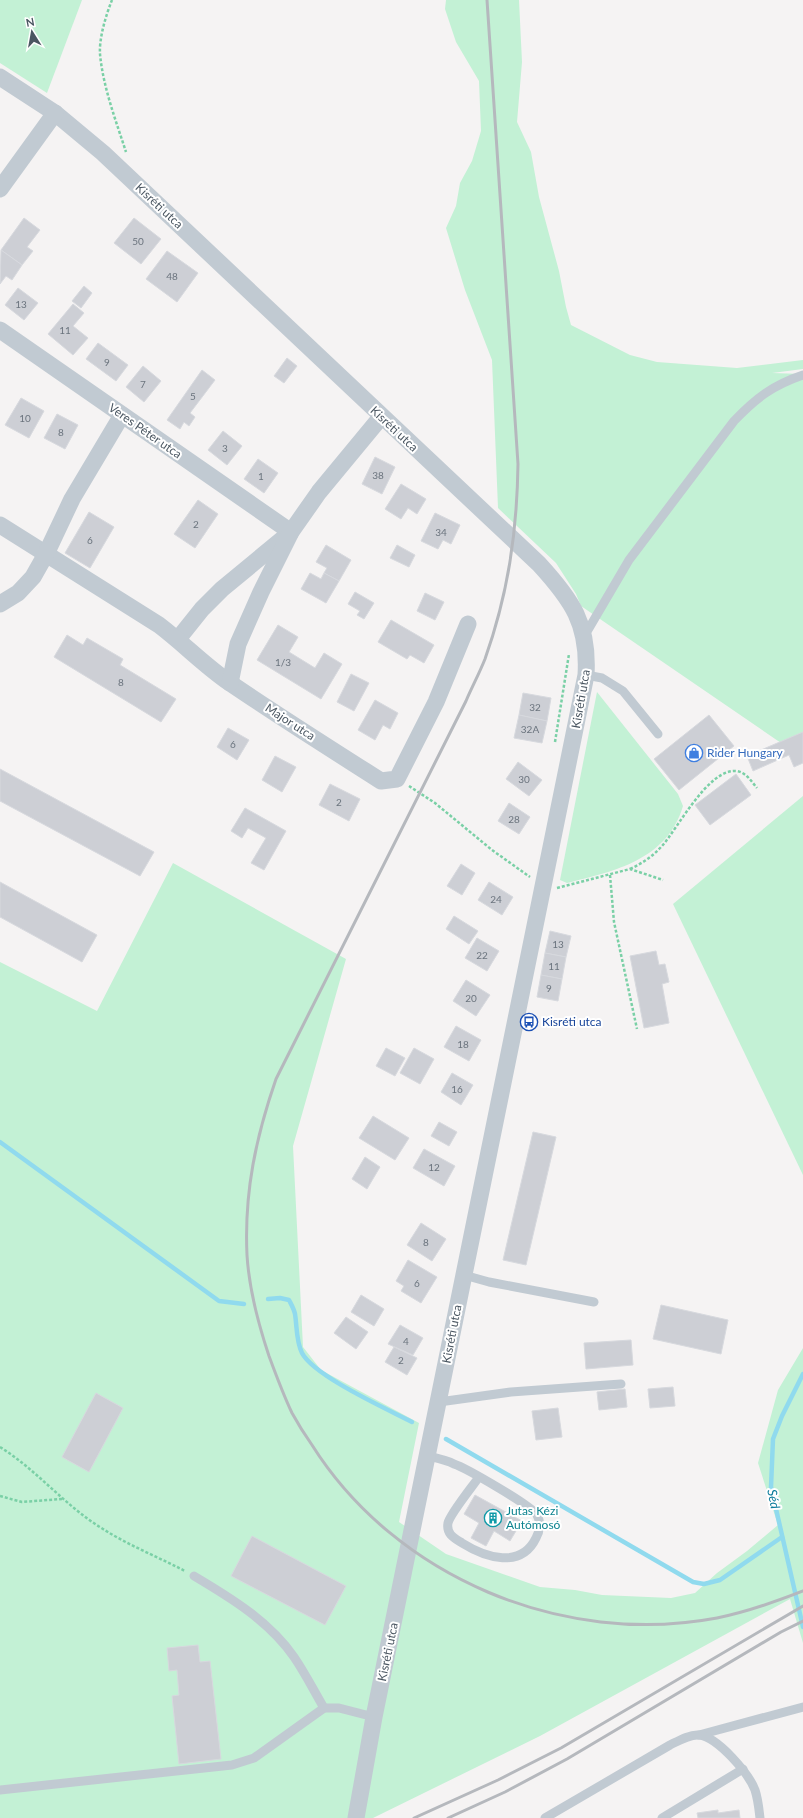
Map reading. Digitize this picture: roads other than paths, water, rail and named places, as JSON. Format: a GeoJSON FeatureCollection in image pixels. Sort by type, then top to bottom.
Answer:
{"type":"FeatureCollection","features":[{"type":"Feature","properties":{"kind":"street","name":"Kisréti utca"},"geometry":{"type":"LineString","coordinates":[[0,78],[55,114],[103,153],[381,417],[539,564],[567,597],[577,614],[585,635],[587,656],[586,675],[374,1717],[356,1818]]}},
{"type":"Feature","properties":{"kind":"street"},"geometry":{"type":"LineString","coordinates":[[0,189],[55,114]]}},
{"type":"Feature","properties":{"kind":"street","name":"Veres Péter utca"},"geometry":{"type":"LineString","coordinates":[[0,330],[291,532]]}},
{"type":"Feature","properties":{"kind":"street"},"geometry":{"type":"LineString","coordinates":[[0,604],[18,593],[33,577],[46,554],[72,499],[122,415]]}},
{"type":"Feature","properties":{"kind":"street"},"geometry":{"type":"LineString","coordinates":[[230,683],[238,644],[261,592],[291,532],[319,492],[381,417]]}},
{"type":"Feature","properties":{"kind":"street","name":"Major utca"},"geometry":{"type":"LineString","coordinates":[[0,525],[159,625],[178,639],[202,663],[230,683],[381,781],[397,779],[436,702],[468,624]]}},
{"type":"Feature","properties":{"kind":"street"},"geometry":{"type":"LineString","coordinates":[[178,639],[202,609],[222,588],[291,532]]}},
{"type":"Feature","properties":{"kind":"lane"},"geometry":{"type":"LineString","coordinates":[[585,635],[629,560],[734,421],[765,393],[782,382],[803,375]]}},
{"type":"Feature","properties":{"kind":"lane"},"geometry":{"type":"LineString","coordinates":[[586,675],[602,678],[623,691],[658,734]]}},
{"type":"Feature","properties":{"kind":"lane"},"geometry":{"type":"LineString","coordinates":[[464,1275],[490,1282],[594,1302]]}},
{"type":"Feature","properties":{"kind":"lane"},"geometry":{"type":"LineString","coordinates":[[439,1402],[511,1392],[621,1384]]}},
{"type":"Feature","properties":{"kind":"lane"},"geometry":{"type":"LineString","coordinates":[[428,1456],[455,1464],[524,1504],[537,1514],[540,1524],[538,1535],[529,1550],[509,1558],[495,1557],[469,1547],[451,1536],[448,1531],[448,1522],[478,1478]]}},
{"type":"Feature","properties":{"kind":"lane"},"geometry":{"type":"LineString","coordinates":[[194,1576],[232,1599],[267,1626],[294,1657],[324,1708]]}},
{"type":"Feature","properties":{"kind":"lane"},"geometry":{"type":"LineString","coordinates":[[545,1818],[670,1745],[685,1738],[803,1706]]}},
{"type":"Feature","properties":{"kind":"lane"},"geometry":{"type":"LineString","coordinates":[[0,1790],[232,1765],[254,1758],[324,1708],[339,1708],[374,1717]]}},
{"type":"Feature","properties":{"kind":"lane"},"geometry":{"type":"LineString","coordinates":[[699,1735],[715,1742],[730,1755],[742,1769],[755,1790],[760,1818]]}},
{"type":"Feature","properties":{"kind":"lane"},"geometry":{"type":"LineString","coordinates":[[662,1818],[742,1769]]}},
{"type":"Feature","properties":{"kind":"waterway"},"geometry":{"type":"LineString","coordinates":[[0,1142],[219,1301],[244,1304]]}},
{"type":"Feature","properties":{"kind":"waterway"},"geometry":{"type":"LineString","coordinates":[[268,1299],[280,1298],[289,1300],[295,1314],[300,1348],[309,1362],[335,1382],[412,1422]]}},
{"type":"Feature","properties":{"kind":"waterway","name":"Séd"},"geometry":{"type":"LineString","coordinates":[[803,1374],[782,1416],[773,1439],[771,1487],[803,1627]]}},
{"type":"Feature","properties":{"kind":"waterway"},"geometry":{"type":"LineString","coordinates":[[446,1439],[693,1582],[704,1584],[720,1580],[782,1537]]}},
{"type":"Feature","properties":{"kind":"railway"},"geometry":{"type":"LineString","coordinates":[[487,0],[518,464],[516,514],[510,563],[500,611],[493,635],[485,659],[466,701],[276,1079],[257,1144],[247,1209],[247,1255],[252,1293],[261,1331],[277,1377],[292,1413],[309,1441],[347,1492],[389,1532],[436,1566],[488,1592],[543,1611],[601,1622],[659,1624],[717,1618],[739,1613],[803,1591]]}},
{"type":"Feature","properties":{"kind":"railway"},"geometry":{"type":"LineString","coordinates":[[414,1818],[498,1780],[561,1748],[803,1606]]}},
{"type":"Feature","properties":{"kind":"railway"},"geometry":{"type":"LineString","coordinates":[[448,1818],[505,1792],[567,1759],[781,1632],[803,1621]]}},
{"type":"Feature","properties":{"kind":"place","name":"Rider Hungary"},"geometry":{"type":"Point","coordinates":[694,753]}},
{"type":"Feature","properties":{"kind":"place","name":"Kisréti utca"},"geometry":{"type":"Point","coordinates":[529,1022]}},
{"type":"Feature","properties":{"kind":"place","name":"Jutas Kézi Autómosó"},"geometry":{"type":"Point","coordinates":[493,1518]}}]}
